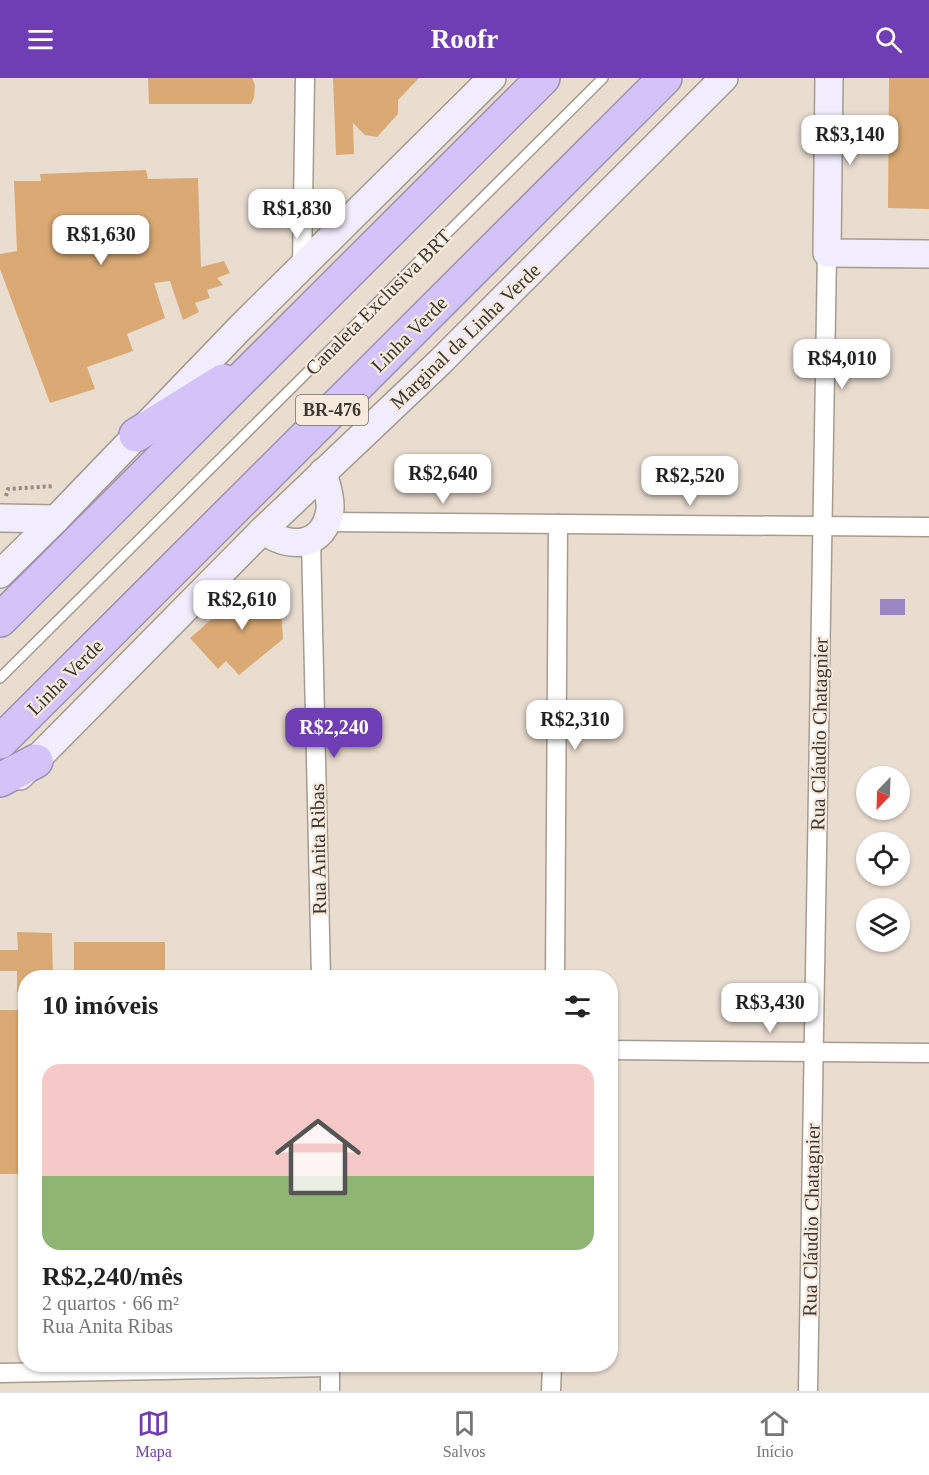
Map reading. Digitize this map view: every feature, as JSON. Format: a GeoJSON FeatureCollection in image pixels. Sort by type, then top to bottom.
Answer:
{"type":"FeatureCollection","features":[{"type":"Feature","properties":{"kind":"highway"},"geometry":{"type":"LineString","coordinates":[[0,621],[543,78]]}},
{"type":"Feature","properties":{"kind":"highway","name":"Linha Verde"},"geometry":{"type":"LineString","coordinates":[[0,742],[665,78]]}},
{"type":"Feature","properties":{"kind":"highway"},"geometry":{"type":"LineString","coordinates":[[136,435],[270,352]]}},
{"type":"Feature","properties":{"kind":"highway"},"geometry":{"type":"LineString","coordinates":[[0,780],[36,761]]}},
{"type":"Feature","properties":{"kind":"main road"},"geometry":{"type":"LineString","coordinates":[[0,574],[302,266],[492,78]]}},
{"type":"Feature","properties":{"kind":"main road","name":"Marginal da Linha Verde"},"geometry":{"type":"LineString","coordinates":[[0,796],[263,530],[440,362],[724,78]]}},
{"type":"Feature","properties":{"kind":"main road","name":"Rua Cláudio Chatagnier"},"geometry":{"type":"LineString","coordinates":[[827,253],[829,78]]}},
{"type":"Feature","properties":{"kind":"main road"},"geometry":{"type":"LineString","coordinates":[[827,253],[929,254]]}},
{"type":"Feature","properties":{"kind":"main road"},"geometry":{"type":"LineString","coordinates":[[263,530],[284,542],[298,543],[319,532],[330,507],[323,472]]}},
{"type":"Feature","properties":{"kind":"main road"},"geometry":{"type":"LineString","coordinates":[[0,518],[56,519]]}},
{"type":"Feature","properties":{"kind":"street"},"geometry":{"type":"LineString","coordinates":[[302,266],[305,78]]}},
{"type":"Feature","properties":{"kind":"street","name":"Rua Cláudio Chatagnier"},"geometry":{"type":"LineString","coordinates":[[808,1391],[827,253]]}},
{"type":"Feature","properties":{"kind":"street"},"geometry":{"type":"LineString","coordinates":[[555,970],[558,524]]}},
{"type":"Feature","properties":{"kind":"street"},"geometry":{"type":"LineString","coordinates":[[319,532],[558,524],[929,527]]}},
{"type":"Feature","properties":{"kind":"street","name":"Rua Anita Ribas"},"geometry":{"type":"LineString","coordinates":[[319,532],[321,970]]}},
{"type":"Feature","properties":{"kind":"street"},"geometry":{"type":"LineString","coordinates":[[618,1050],[929,1053]]}},
{"type":"Feature","properties":{"kind":"street"},"geometry":{"type":"LineString","coordinates":[[0,1373],[47,1372]]}},
{"type":"Feature","properties":{"kind":"street"},"geometry":{"type":"LineString","coordinates":[[330,1372],[330,1391]]}},
{"type":"Feature","properties":{"kind":"street"},"geometry":{"type":"LineString","coordinates":[[551,1391],[552,1372]]}},
{"type":"Feature","properties":{"kind":"lane","name":"Canaleta Exclusiva BRT"},"geometry":{"type":"LineString","coordinates":[[0,678],[603,78]]}},
{"type":"Feature","properties":{"kind":"shaded area"},"geometry":{"type":"Polygon","coordinates":[[[880,599],[905,599],[905,615],[880,615],[880,599]]]}},
{"type":"Feature","properties":{"kind":"building"},"geometry":{"type":"Polygon","coordinates":[[[148,78],[252,78],[255,85],[254,98],[251,104],[149,104],[148,78]]]}},
{"type":"Feature","properties":{"kind":"building"},"geometry":{"type":"Polygon","coordinates":[[[333,78],[419,78],[398,100],[398,114],[377,137],[365,135],[353,123],[354,154],[336,155],[333,78]]]}},
{"type":"Feature","properties":{"kind":"building"},"geometry":{"type":"Polygon","coordinates":[[[889,78],[929,78],[929,209],[888,208],[889,78]]]}},
{"type":"Feature","properties":{"kind":"building"},"geometry":{"type":"Polygon","coordinates":[[[146,170],[148,179],[198,178],[201,267],[224,261],[230,273],[217,278],[223,285],[207,290],[210,298],[195,303],[199,312],[183,320],[170,281],[154,283],[165,318],[127,334],[133,351],[87,367],[95,389],[50,403],[0,269],[0,254],[17,251],[14,181],[41,181],[40,174],[146,170]]]}},
{"type":"Feature","properties":{"kind":"building"},"geometry":{"type":"Polygon","coordinates":[[[253,583],[281,610],[283,639],[239,675],[226,661],[218,669],[190,638],[253,583]]]}},
{"type":"Feature","properties":{"kind":"building"},"geometry":{"type":"Polygon","coordinates":[[[17,932],[52,933],[53,970],[18,970],[17,992],[17,971],[0,971],[0,950],[18,950],[17,932]]]}},
{"type":"Feature","properties":{"kind":"building"},"geometry":{"type":"Polygon","coordinates":[[[74,942],[165,942],[165,970],[74,970],[74,942]]]}},
{"type":"Feature","properties":{"kind":"building"},"geometry":{"type":"Polygon","coordinates":[[[0,1010],[18,1010],[18,1174],[0,1174],[0,1010]]]}}]}
